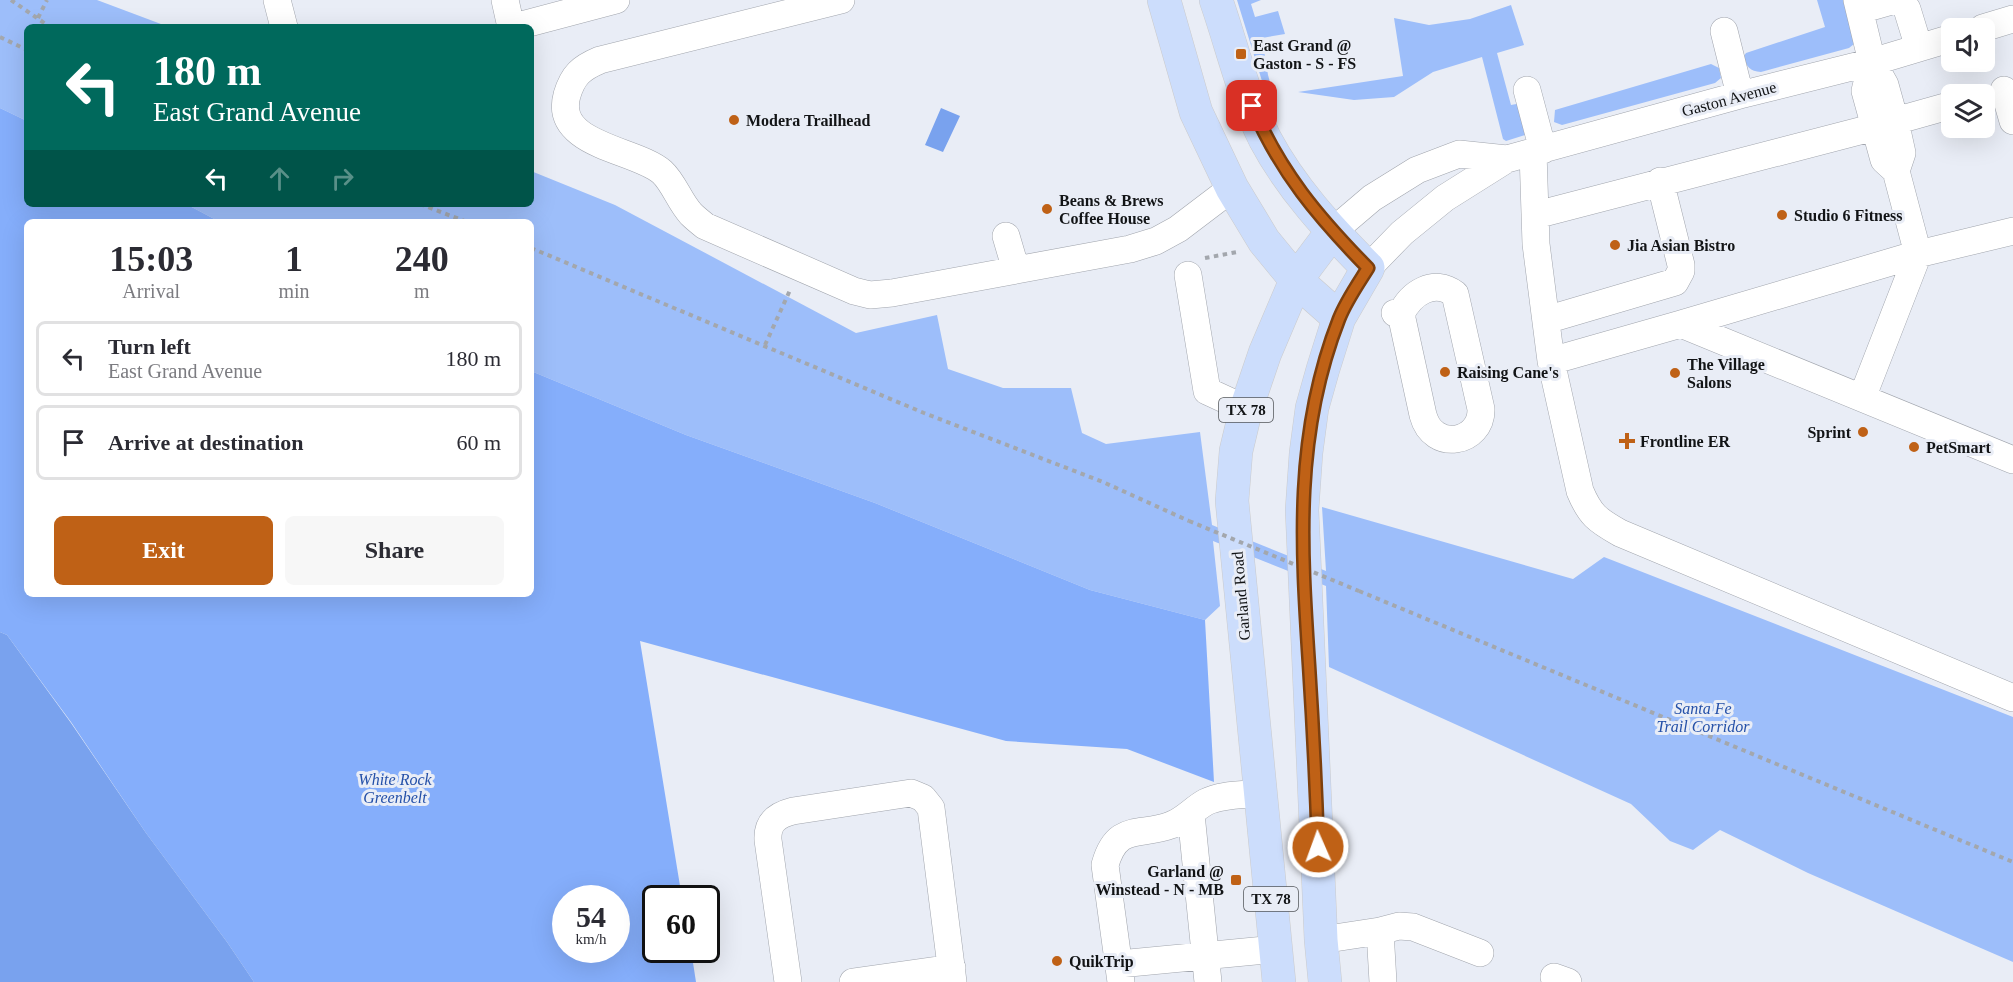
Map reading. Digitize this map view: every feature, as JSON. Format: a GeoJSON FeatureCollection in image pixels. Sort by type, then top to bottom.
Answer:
{"type":"FeatureCollection","features":[{"type":"Feature","properties":{"kind":"main road"},"geometry":{"type":"LineString","coordinates":[[1164,0],[1196,112],[1232,189],[1264,241],[1296,280],[1339,318]]}},
{"type":"Feature","properties":{"kind":"main road"},"geometry":{"type":"LineString","coordinates":[[1215,0],[1245,90],[1265,138],[1292,183],[1332,232],[1368,268]]}},
{"type":"Feature","properties":{"kind":"main road","name":"Garland Road"},"geometry":{"type":"LineString","coordinates":[[1279,982],[1232,501],[1236,451],[1246,409],[1266,353],[1296,280],[1332,232]]}},
{"type":"Feature","properties":{"kind":"main road","name":"TX 78"},"geometry":{"type":"LineString","coordinates":[[1325,982],[1321,940],[1302,510],[1312,408],[1339,318],[1368,268]]}},
{"type":"Feature","properties":{"kind":"main road"},"geometry":{"type":"LineString","coordinates":[[1276,949],[1321,940]]}},
{"type":"Feature","properties":{"kind":"street"},"geometry":{"type":"LineString","coordinates":[[277,0],[283,24]]}},
{"type":"Feature","properties":{"kind":"street"},"geometry":{"type":"LineString","coordinates":[[505,0],[512,24]]}},
{"type":"Feature","properties":{"kind":"street"},"geometry":{"type":"LineString","coordinates":[[524,24],[616,0]]}},
{"type":"Feature","properties":{"kind":"street"},"geometry":{"type":"LineString","coordinates":[[841,0],[600,60],[583,68],[573,81],[566,98],[567,116],[577,133],[662,172],[690,213],[705,226],[799,268],[854,291],[870,295],[892,293],[1130,249],[1156,241],[1178,229],[1232,189]]}},
{"type":"Feature","properties":{"kind":"street"},"geometry":{"type":"LineString","coordinates":[[1862,399],[1918,254],[1896,171],[1884,160],[1885,124],[1865,91],[1872,62],[1859,5],[1901,4],[1918,48]]}},
{"type":"Feature","properties":{"kind":"street"},"geometry":{"type":"LineString","coordinates":[[1995,24],[2013,19]]}},
{"type":"Feature","properties":{"kind":"street"},"geometry":{"type":"LineString","coordinates":[[1724,31],[1740,95]]}},
{"type":"Feature","properties":{"kind":"street","name":"Gaston Avenue"},"geometry":{"type":"LineString","coordinates":[[1368,268],[1402,233],[1445,198],[1528,154],[1740,95],[1872,62],[1941,41]]}},
{"type":"Feature","properties":{"kind":"street"},"geometry":{"type":"LineString","coordinates":[[1527,90],[1528,154],[1536,215],[1536,244],[1551,361],[1580,491],[1586,506],[1596,519],[1620,533],[2013,698]]}},
{"type":"Feature","properties":{"kind":"street"},"geometry":{"type":"LineString","coordinates":[[2001,91],[2013,121]]}},
{"type":"Feature","properties":{"kind":"street"},"geometry":{"type":"LineString","coordinates":[[1536,215],[1941,108]]}},
{"type":"Feature","properties":{"kind":"street","name":"Gaston Avenue"},"geometry":{"type":"LineString","coordinates":[[1332,232],[1372,198],[1417,170],[1459,154],[1528,154]]}},
{"type":"Feature","properties":{"kind":"street"},"geometry":{"type":"LineString","coordinates":[[1546,320],[1675,282],[1681,271],[1681,265],[1660,182]]}},
{"type":"Feature","properties":{"kind":"street"},"geometry":{"type":"LineString","coordinates":[[1551,361],[1918,254],[2013,231]]}},
{"type":"Feature","properties":{"kind":"street"},"geometry":{"type":"LineString","coordinates":[[1006,236],[1016,270]]}},
{"type":"Feature","properties":{"kind":"street"},"geometry":{"type":"LineString","coordinates":[[1188,275],[1207,391],[1246,409]]}},
{"type":"Feature","properties":{"kind":"street"},"geometry":{"type":"LineString","coordinates":[[1442,287],[1455,294],[1481,409],[1478,425],[1471,433],[1445,439],[1428,429],[1398,314],[1409,300],[1422,291],[1442,287]]}},
{"type":"Feature","properties":{"kind":"street"},"geometry":{"type":"LineString","coordinates":[[1681,324],[2013,460]]}},
{"type":"Feature","properties":{"kind":"street"},"geometry":{"type":"LineString","coordinates":[[788,982],[768,840],[771,823],[776,817],[793,811],[911,793],[923,798],[931,808],[953,975],[854,982]]}},
{"type":"Feature","properties":{"kind":"street"},"geometry":{"type":"LineString","coordinates":[[1261,793],[1214,798],[1168,827],[1129,833],[1116,842],[1105,865],[1120,973],[1207,969],[1276,949]]}},
{"type":"Feature","properties":{"kind":"street"},"geometry":{"type":"LineString","coordinates":[[1191,814],[1207,969]]}},
{"type":"Feature","properties":{"kind":"street"},"geometry":{"type":"LineString","coordinates":[[1321,940],[1400,926],[1413,927],[1480,953]]}},
{"type":"Feature","properties":{"kind":"street"},"geometry":{"type":"LineString","coordinates":[[1380,931],[1383,982]]}},
{"type":"Feature","properties":{"kind":"path"},"geometry":{"type":"LineString","coordinates":[[11,0],[46,24]]}},
{"type":"Feature","properties":{"kind":"path"},"geometry":{"type":"LineString","coordinates":[[38,18],[47,0]]}},
{"type":"Feature","properties":{"kind":"path"},"geometry":{"type":"LineString","coordinates":[[0,37],[24,49]]}},
{"type":"Feature","properties":{"kind":"path"},"geometry":{"type":"LineString","coordinates":[[428,207],[459,219]]}},
{"type":"Feature","properties":{"kind":"path"},"geometry":{"type":"LineString","coordinates":[[534,250],[924,413],[1102,482],[1189,521],[2013,862]]}},
{"type":"Feature","properties":{"kind":"path"},"geometry":{"type":"LineString","coordinates":[[765,345],[799,268]]}},
{"type":"Feature","properties":{"kind":"green space"},"geometry":{"type":"Polygon","coordinates":[[[0,0],[97,0],[161,24],[24,24],[24,120],[0,108],[0,0]]]}},
{"type":"Feature","properties":{"kind":"green space"},"geometry":{"type":"Polygon","coordinates":[[[1237,0],[1261,0],[1251,4],[1255,17],[1278,11],[1285,34],[1262,38],[1268,75],[1277,107],[1270,107],[1237,0]]]}},
{"type":"Feature","properties":{"kind":"green space"},"geometry":{"type":"Polygon","coordinates":[[[1817,0],[1845,0],[1855,38],[1854,44],[1849,48],[1761,72],[1749,68],[1744,56],[1746,53],[1825,27],[1817,0]]]}},
{"type":"Feature","properties":{"kind":"green space"},"geometry":{"type":"Polygon","coordinates":[[[1511,5],[1524,45],[1497,53],[1511,105],[1522,103],[1527,132],[1525,135],[1506,141],[1503,139],[1482,57],[1433,72],[1394,97],[1354,100],[1298,92],[1403,76],[1394,18],[1429,25],[1470,19],[1511,5]]]}},
{"type":"Feature","properties":{"kind":"green space"},"geometry":{"type":"Polygon","coordinates":[[[1711,64],[1719,68],[1721,78],[1715,83],[1562,125],[1554,122],[1555,110],[1711,64]]]}},
{"type":"Feature","properties":{"kind":"green space","name":"White Rock Greenbelt"},"geometry":{"type":"Polygon","coordinates":[[[0,108],[24,120],[24,207],[192,207],[214,219],[24,219],[24,597],[534,597],[534,372],[686,435],[875,503],[1090,590],[1205,620],[1214,782],[1127,749],[1006,741],[640,641],[680,885],[642,885],[642,963],[693,963],[696,982],[254,982],[146,833],[71,722],[7,635],[0,632],[0,108]]]}},
{"type":"Feature","properties":{"kind":"green space","name":"Santa Fe Trail Corridor"},"geometry":{"type":"Polygon","coordinates":[[[534,172],[615,205],[856,333],[937,315],[948,369],[1003,388],[1071,388],[1082,433],[1106,444],[1200,432],[1212,525],[1326,571],[1322,507],[1573,579],[1604,557],[2013,717],[2013,962],[1808,873],[1720,830],[1693,850],[1670,841],[1631,804],[1329,667],[1326,586],[1213,541],[1220,606],[1205,620],[1090,590],[875,503],[686,435],[534,372],[534,219],[214,219],[192,207],[534,207],[534,172]]]}},
{"type":"Feature","properties":{"kind":"shaded area"},"geometry":{"type":"Polygon","coordinates":[[[941,108],[960,116],[943,152],[925,145],[941,108]]]}},
{"type":"Feature","properties":{"kind":"shaded area"},"geometry":{"type":"Polygon","coordinates":[[[0,632],[7,635],[71,723],[146,833],[254,982],[0,982],[0,632]]]}},
{"type":"Feature","properties":{"kind":"place","name":"East Grand @ Gaston - S - FS"},"geometry":{"type":"Point","coordinates":[1241,54]}},
{"type":"Feature","properties":{"kind":"place","name":"Modera Trailhead"},"geometry":{"type":"Point","coordinates":[734,120]}},
{"type":"Feature","properties":{"kind":"place","name":"Beans & Brews Coffee House"},"geometry":{"type":"Point","coordinates":[1047,209]}},
{"type":"Feature","properties":{"kind":"place","name":"Studio 6 Fitness"},"geometry":{"type":"Point","coordinates":[1782,215]}},
{"type":"Feature","properties":{"kind":"place","name":"Jia Asian Bistro"},"geometry":{"type":"Point","coordinates":[1615,245]}},
{"type":"Feature","properties":{"kind":"place","name":"Raising Cane's"},"geometry":{"type":"Point","coordinates":[1445,372]}},
{"type":"Feature","properties":{"kind":"place","name":"The Village Salons"},"geometry":{"type":"Point","coordinates":[1675,373]}},
{"type":"Feature","properties":{"kind":"place","name":"Sprint"},"geometry":{"type":"Point","coordinates":[1863,432]}},
{"type":"Feature","properties":{"kind":"place","name":"Frontline ER"},"geometry":{"type":"Point","coordinates":[1627,441]}},
{"type":"Feature","properties":{"kind":"place","name":"PetSmart"},"geometry":{"type":"Point","coordinates":[1914,447]}},
{"type":"Feature","properties":{"kind":"place","name":"Garland @ Winstead - N - MB"},"geometry":{"type":"Point","coordinates":[1236,880]}},
{"type":"Feature","properties":{"kind":"place","name":"QuikTrip"},"geometry":{"type":"Point","coordinates":[1057,961]}},
{"type":"Feature","properties":{"kind":"route"},"geometry":{"type":"LineString","coordinates":[[1252,106],[1265,138],[1292,183],[1332,232],[1368,268],[1339,318],[1312,408],[1306,453],[1302,510],[1304,577],[1318,847]]}}]}
